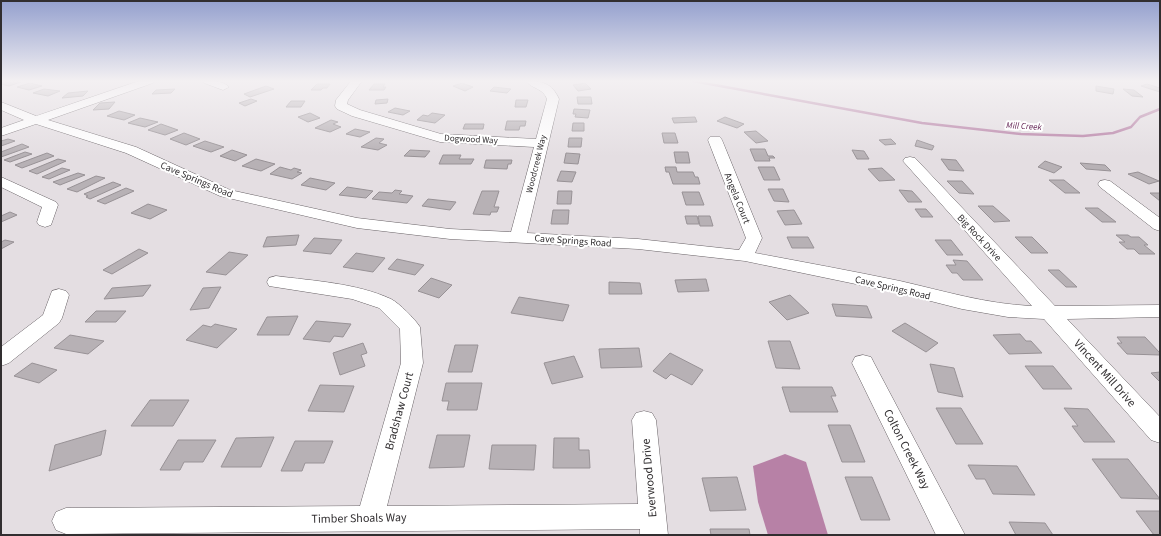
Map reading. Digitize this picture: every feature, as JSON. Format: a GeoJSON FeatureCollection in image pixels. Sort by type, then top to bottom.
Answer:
{"type":"FeatureCollection","features":[{"type":"Feature","properties":{"kind":"street","name":"Cave Springs Road"},"geometry":{"type":"LineString","coordinates":[[1,106],[35,120],[131,150],[225,193],[357,223],[450,234],[518,236],[638,244],[744,256],[900,287],[962,303],[1008,311],[1160,311]]}},
{"type":"Feature","properties":{"kind":"street"},"geometry":{"type":"LineString","coordinates":[[1,132],[76,106]]}},
{"type":"Feature","properties":{"kind":"street","name":"Dogwood Way"},"geometry":{"type":"LineString","coordinates":[[341,106],[356,113],[440,138],[541,143]]}},
{"type":"Feature","properties":{"kind":"street","name":"Woodcreek Way"},"geometry":{"type":"LineString","coordinates":[[518,236],[551,106]]}},
{"type":"Feature","properties":{"kind":"street","name":"Angela Court"},"geometry":{"type":"LineString","coordinates":[[715,140],[754,238],[744,256]]}},
{"type":"Feature","properties":{"kind":"street","name":"Big Rock Drive"},"geometry":{"type":"LineString","coordinates":[[910,161],[1050,312]]}},
{"type":"Feature","properties":{"kind":"street"},"geometry":{"type":"LineString","coordinates":[[1,181],[50,205],[45,222]]}},
{"type":"Feature","properties":{"kind":"street"},"geometry":{"type":"LineString","coordinates":[[1105,184],[1160,226]]}},
{"type":"Feature","properties":{"kind":"street","name":"Bradshaw Court"},"geometry":{"type":"LineString","coordinates":[[276,282],[355,293],[386,304],[410,327],[412,363],[370,518]]}},
{"type":"Feature","properties":{"kind":"street"},"geometry":{"type":"LineString","coordinates":[[1,358],[52,318],[59,295]]}},
{"type":"Feature","properties":{"kind":"street","name":"Vincent Mill Drive"},"geometry":{"type":"LineString","coordinates":[[1050,312],[1160,433]]}},
{"type":"Feature","properties":{"kind":"street","name":"Colton Creek Way"},"geometry":{"type":"LineString","coordinates":[[863,363],[951,535]]}},
{"type":"Feature","properties":{"kind":"street","name":"Everwood Drive"},"geometry":{"type":"LineString","coordinates":[[644,420],[653,525]]}},
{"type":"Feature","properties":{"kind":"street","name":"Timber Shoals Way"},"geometry":{"type":"LineString","coordinates":[[66,521],[370,518],[653,525]]}},
{"type":"Feature","properties":{"kind":"shaded area"},"geometry":{"type":"Polygon","coordinates":[[[785,454],[806,462],[828,535],[768,535],[758,502],[753,466],[785,454]]]}},
{"type":"Feature","properties":{"kind":"building"},"geometry":{"type":"Polygon","coordinates":[[[97,106],[112,106],[109,109],[93,110],[97,106]]]}},
{"type":"Feature","properties":{"kind":"building"},"geometry":{"type":"Polygon","coordinates":[[[287,106],[302,106],[301,107],[286,107],[287,106]]]}},
{"type":"Feature","properties":{"kind":"building"},"geometry":{"type":"Polygon","coordinates":[[[515,106],[526,106],[526,107],[515,106]]]}},
{"type":"Feature","properties":{"kind":"building"},"geometry":{"type":"Polygon","coordinates":[[[395,108],[410,111],[403,115],[388,112],[395,108]]]}},
{"type":"Feature","properties":{"kind":"building"},"geometry":{"type":"Polygon","coordinates":[[[574,109],[590,110],[588,118],[575,117],[576,114],[573,114],[574,109]]]}},
{"type":"Feature","properties":{"kind":"building"},"geometry":{"type":"Polygon","coordinates":[[[119,111],[135,115],[124,120],[107,116],[119,111]]]}},
{"type":"Feature","properties":{"kind":"building"},"geometry":{"type":"Polygon","coordinates":[[[310,113],[320,118],[308,122],[298,117],[310,113]]]}},
{"type":"Feature","properties":{"kind":"building"},"geometry":{"type":"Polygon","coordinates":[[[432,113],[445,115],[435,123],[417,120],[423,115],[428,116],[432,113]]]}},
{"type":"Feature","properties":{"kind":"building"},"geometry":{"type":"Polygon","coordinates":[[[695,117],[697,122],[674,123],[672,118],[695,117]]]}},
{"type":"Feature","properties":{"kind":"building"},"geometry":{"type":"Polygon","coordinates":[[[725,117],[744,124],[737,128],[717,121],[725,117]]]}},
{"type":"Feature","properties":{"kind":"building"},"geometry":{"type":"Polygon","coordinates":[[[140,118],[158,122],[145,127],[128,123],[140,118]]]}},
{"type":"Feature","properties":{"kind":"building"},"geometry":{"type":"Polygon","coordinates":[[[331,120],[338,122],[333,124],[341,127],[330,132],[315,128],[331,120]]]}},
{"type":"Feature","properties":{"kind":"building"},"geometry":{"type":"Polygon","coordinates":[[[507,121],[526,121],[525,126],[520,126],[519,130],[505,130],[507,121]]]}},
{"type":"Feature","properties":{"kind":"building"},"geometry":{"type":"Polygon","coordinates":[[[573,123],[584,123],[584,131],[572,131],[573,123]]]}},
{"type":"Feature","properties":{"kind":"building"},"geometry":{"type":"Polygon","coordinates":[[[161,124],[178,130],[165,135],[148,130],[161,124]]]}},
{"type":"Feature","properties":{"kind":"building"},"geometry":{"type":"Polygon","coordinates":[[[465,124],[484,124],[483,129],[463,129],[465,124]]]}},
{"type":"Feature","properties":{"kind":"building"},"geometry":{"type":"Polygon","coordinates":[[[355,129],[370,132],[360,137],[346,134],[355,129]]]}},
{"type":"Feature","properties":{"kind":"building"},"geometry":{"type":"Polygon","coordinates":[[[756,131],[768,141],[756,143],[744,132],[756,131]]]}},
{"type":"Feature","properties":{"kind":"building"},"geometry":{"type":"Polygon","coordinates":[[[184,133],[200,139],[186,145],[170,139],[184,133]]]}},
{"type":"Feature","properties":{"kind":"building"},"geometry":{"type":"Polygon","coordinates":[[[662,133],[675,133],[678,143],[664,143],[662,133]]]}},
{"type":"Feature","properties":{"kind":"building"},"geometry":{"type":"Polygon","coordinates":[[[376,138],[384,139],[379,143],[387,145],[378,150],[361,147],[376,138]]]}},
{"type":"Feature","properties":{"kind":"building"},"geometry":{"type":"Polygon","coordinates":[[[569,138],[582,138],[581,147],[568,147],[569,138]]]}},
{"type":"Feature","properties":{"kind":"building"},"geometry":{"type":"Polygon","coordinates":[[[8,139],[15,141],[1,146],[1,141],[8,139]]]}},
{"type":"Feature","properties":{"kind":"building"},"geometry":{"type":"Polygon","coordinates":[[[891,139],[896,144],[885,145],[879,140],[891,139]]]}},
{"type":"Feature","properties":{"kind":"building"},"geometry":{"type":"Polygon","coordinates":[[[917,140],[934,146],[932,150],[915,146],[917,140]]]}},
{"type":"Feature","properties":{"kind":"building"},"geometry":{"type":"Polygon","coordinates":[[[205,141],[224,147],[211,152],[193,146],[205,141]]]}},
{"type":"Feature","properties":{"kind":"building"},"geometry":{"type":"Polygon","coordinates":[[[22,144],[29,147],[1,157],[1,152],[22,144]]]}},
{"type":"Feature","properties":{"kind":"building"},"geometry":{"type":"Polygon","coordinates":[[[750,149],[765,149],[768,156],[773,156],[775,158],[769,158],[770,161],[755,161],[750,149]]]}},
{"type":"Feature","properties":{"kind":"building"},"geometry":{"type":"Polygon","coordinates":[[[232,150],[247,155],[235,161],[220,156],[232,150]]]}},
{"type":"Feature","properties":{"kind":"building"},"geometry":{"type":"Polygon","coordinates":[[[410,150],[430,151],[425,157],[404,156],[410,150]]]}},
{"type":"Feature","properties":{"kind":"building"},"geometry":{"type":"Polygon","coordinates":[[[852,150],[864,151],[869,159],[857,159],[852,150]]]}},
{"type":"Feature","properties":{"kind":"building"},"geometry":{"type":"Polygon","coordinates":[[[25,152],[32,154],[10,162],[4,160],[25,152]]]}},
{"type":"Feature","properties":{"kind":"building"},"geometry":{"type":"Polygon","coordinates":[[[674,152],[688,152],[690,163],[676,163],[674,152]]]}},
{"type":"Feature","properties":{"kind":"building"},"geometry":{"type":"Polygon","coordinates":[[[47,153],[54,156],[22,168],[15,165],[47,153]]]}},
{"type":"Feature","properties":{"kind":"building"},"geometry":{"type":"Polygon","coordinates":[[[566,153],[580,154],[578,164],[564,163],[566,153]]]}},
{"type":"Feature","properties":{"kind":"building"},"geometry":{"type":"Polygon","coordinates":[[[443,155],[461,155],[459,159],[474,159],[471,164],[439,164],[443,155]]]}},
{"type":"Feature","properties":{"kind":"building"},"geometry":{"type":"Polygon","coordinates":[[[58,159],[66,161],[37,174],[29,171],[58,159]]]}},
{"type":"Feature","properties":{"kind":"building"},"geometry":{"type":"Polygon","coordinates":[[[256,159],[275,164],[261,171],[242,166],[256,159]]]}},
{"type":"Feature","properties":{"kind":"building"},"geometry":{"type":"Polygon","coordinates":[[[941,159],[956,160],[964,171],[949,170],[941,159]]]}},
{"type":"Feature","properties":{"kind":"building"},"geometry":{"type":"Polygon","coordinates":[[[486,160],[512,160],[511,164],[508,164],[507,169],[484,168],[486,160]]]}},
{"type":"Feature","properties":{"kind":"building"},"geometry":{"type":"Polygon","coordinates":[[[1045,161],[1062,167],[1054,173],[1038,167],[1045,161]]]}},
{"type":"Feature","properties":{"kind":"building"},"geometry":{"type":"Polygon","coordinates":[[[1080,163],[1105,165],[1111,171],[1086,169],[1080,163]]]}},
{"type":"Feature","properties":{"kind":"building"},"geometry":{"type":"Polygon","coordinates":[[[280,167],[291,170],[294,168],[301,170],[297,172],[302,173],[292,179],[270,174],[280,167]]]}},
{"type":"Feature","properties":{"kind":"building"},"geometry":{"type":"Polygon","coordinates":[[[665,167],[676,167],[677,172],[693,172],[695,177],[698,177],[700,184],[673,184],[669,172],[666,172],[665,167]]]}},
{"type":"Feature","properties":{"kind":"building"},"geometry":{"type":"Polygon","coordinates":[[[758,167],[774,167],[780,180],[764,180],[758,167]]]}},
{"type":"Feature","properties":{"kind":"building"},"geometry":{"type":"Polygon","coordinates":[[[62,168],[70,170],[49,179],[42,177],[62,168]]]}},
{"type":"Feature","properties":{"kind":"building"},"geometry":{"type":"Polygon","coordinates":[[[882,168],[895,180],[879,181],[868,169],[882,168]]]}},
{"type":"Feature","properties":{"kind":"building"},"geometry":{"type":"Polygon","coordinates":[[[561,171],[576,172],[572,182],[557,181],[561,171]]]}},
{"type":"Feature","properties":{"kind":"building"},"geometry":{"type":"Polygon","coordinates":[[[1138,172],[1159,181],[1149,184],[1128,174],[1138,172]]]}},
{"type":"Feature","properties":{"kind":"building"},"geometry":{"type":"Polygon","coordinates":[[[78,173],[85,175],[60,185],[53,182],[78,173]]]}},
{"type":"Feature","properties":{"kind":"building"},"geometry":{"type":"Polygon","coordinates":[[[96,176],[105,178],[77,192],[67,189],[96,176]]]}},
{"type":"Feature","properties":{"kind":"building"},"geometry":{"type":"Polygon","coordinates":[[[310,178],[335,183],[326,190],[301,185],[310,178]]]}},
{"type":"Feature","properties":{"kind":"building"},"geometry":{"type":"Polygon","coordinates":[[[1049,180],[1064,180],[1080,193],[1065,193],[1049,180]]]}},
{"type":"Feature","properties":{"kind":"building"},"geometry":{"type":"Polygon","coordinates":[[[947,181],[962,181],[974,194],[959,193],[947,181]]]}},
{"type":"Feature","properties":{"kind":"building"},"geometry":{"type":"Polygon","coordinates":[[[113,182],[121,185],[90,199],[84,194],[113,182]]]}},
{"type":"Feature","properties":{"kind":"building"},"geometry":{"type":"Polygon","coordinates":[[[347,187],[373,191],[366,198],[339,195],[347,187]]]}},
{"type":"Feature","properties":{"kind":"building"},"geometry":{"type":"Polygon","coordinates":[[[126,188],[134,191],[105,204],[97,201],[126,188]]]}},
{"type":"Feature","properties":{"kind":"building"},"geometry":{"type":"Polygon","coordinates":[[[768,189],[783,189],[789,202],[774,201],[768,189]]]}},
{"type":"Feature","properties":{"kind":"building"},"geometry":{"type":"Polygon","coordinates":[[[395,190],[402,191],[399,194],[413,196],[407,203],[372,199],[379,192],[392,193],[395,190]]]}},
{"type":"Feature","properties":{"kind":"building"},"geometry":{"type":"Polygon","coordinates":[[[899,190],[912,191],[922,202],[908,202],[899,190]]]}},
{"type":"Feature","properties":{"kind":"building"},"geometry":{"type":"Polygon","coordinates":[[[482,191],[499,191],[494,207],[499,207],[497,212],[491,212],[490,215],[473,214],[482,191]]]}},
{"type":"Feature","properties":{"kind":"building"},"geometry":{"type":"Polygon","coordinates":[[[558,191],[572,191],[571,204],[557,204],[558,191]]]}},
{"type":"Feature","properties":{"kind":"building"},"geometry":{"type":"Polygon","coordinates":[[[682,192],[699,192],[704,205],[686,205],[682,192]]]}},
{"type":"Feature","properties":{"kind":"building"},"geometry":{"type":"Polygon","coordinates":[[[1150,193],[1160,193],[1160,201],[1150,193]]]}},
{"type":"Feature","properties":{"kind":"building"},"geometry":{"type":"Polygon","coordinates":[[[428,199],[456,202],[450,210],[422,206],[428,199]]]}},
{"type":"Feature","properties":{"kind":"building"},"geometry":{"type":"Polygon","coordinates":[[[148,204],[167,210],[150,219],[131,213],[148,204]]]}},
{"type":"Feature","properties":{"kind":"building"},"geometry":{"type":"Polygon","coordinates":[[[978,206],[993,206],[1010,221],[994,222],[978,206]]]}},
{"type":"Feature","properties":{"kind":"building"},"geometry":{"type":"Polygon","coordinates":[[[1085,208],[1098,208],[1116,222],[1102,222],[1085,208]]]}},
{"type":"Feature","properties":{"kind":"building"},"geometry":{"type":"Polygon","coordinates":[[[915,209],[926,209],[933,217],[921,217],[915,209]]]}},
{"type":"Feature","properties":{"kind":"building"},"geometry":{"type":"Polygon","coordinates":[[[553,210],[569,210],[568,224],[551,224],[553,210]]]}},
{"type":"Feature","properties":{"kind":"building"},"geometry":{"type":"Polygon","coordinates":[[[794,210],[802,224],[785,225],[777,211],[794,210]]]}},
{"type":"Feature","properties":{"kind":"building"},"geometry":{"type":"Polygon","coordinates":[[[10,212],[17,215],[1,222],[1,216],[10,212]]]}},
{"type":"Feature","properties":{"kind":"building"},"geometry":{"type":"Polygon","coordinates":[[[685,216],[697,216],[699,224],[687,224],[685,216]]]}},
{"type":"Feature","properties":{"kind":"building"},"geometry":{"type":"Polygon","coordinates":[[[698,216],[710,216],[713,226],[700,226],[698,216]]]}},
{"type":"Feature","properties":{"kind":"building"},"geometry":{"type":"Polygon","coordinates":[[[299,235],[296,245],[263,247],[267,237],[299,235]]]}},
{"type":"Feature","properties":{"kind":"building"},"geometry":{"type":"Polygon","coordinates":[[[1116,235],[1139,237],[1148,245],[1144,245],[1155,254],[1139,254],[1134,249],[1127,249],[1119,242],[1125,242],[1116,235]]]}},
{"type":"Feature","properties":{"kind":"building"},"geometry":{"type":"Polygon","coordinates":[[[787,237],[808,237],[814,248],[792,248],[787,237]]]}},
{"type":"Feature","properties":{"kind":"building"},"geometry":{"type":"Polygon","coordinates":[[[1015,237],[1032,237],[1048,253],[1031,253],[1015,237]]]}},
{"type":"Feature","properties":{"kind":"building"},"geometry":{"type":"Polygon","coordinates":[[[314,238],[342,240],[331,254],[303,251],[314,238]]]}},
{"type":"Feature","properties":{"kind":"building"},"geometry":{"type":"Polygon","coordinates":[[[5,240],[14,242],[1,249],[1,242],[5,240]]]}},
{"type":"Feature","properties":{"kind":"building"},"geometry":{"type":"Polygon","coordinates":[[[935,240],[951,240],[963,255],[947,255],[935,240]]]}},
{"type":"Feature","properties":{"kind":"building"},"geometry":{"type":"Polygon","coordinates":[[[139,249],[148,253],[112,274],[103,270],[139,249]]]}},
{"type":"Feature","properties":{"kind":"building"},"geometry":{"type":"Polygon","coordinates":[[[229,252],[248,255],[226,275],[206,272],[229,252]]]}},
{"type":"Feature","properties":{"kind":"building"},"geometry":{"type":"Polygon","coordinates":[[[356,253],[385,258],[373,272],[343,267],[356,253]]]}},
{"type":"Feature","properties":{"kind":"building"},"geometry":{"type":"Polygon","coordinates":[[[397,259],[424,265],[415,275],[388,269],[397,259]]]}},
{"type":"Feature","properties":{"kind":"building"},"geometry":{"type":"Polygon","coordinates":[[[953,260],[967,261],[983,280],[963,280],[957,273],[952,273],[946,265],[956,265],[953,260]]]}},
{"type":"Feature","properties":{"kind":"building"},"geometry":{"type":"Polygon","coordinates":[[[1048,270],[1059,270],[1077,287],[1066,287],[1048,270]]]}},
{"type":"Feature","properties":{"kind":"building"},"geometry":{"type":"Polygon","coordinates":[[[431,278],[452,285],[439,298],[418,291],[431,278]]]}},
{"type":"Feature","properties":{"kind":"building"},"geometry":{"type":"Polygon","coordinates":[[[706,279],[709,291],[678,292],[675,280],[706,279]]]}},
{"type":"Feature","properties":{"kind":"building"},"geometry":{"type":"Polygon","coordinates":[[[609,282],[640,283],[642,294],[609,294],[609,282]]]}},
{"type":"Feature","properties":{"kind":"building"},"geometry":{"type":"Polygon","coordinates":[[[151,285],[143,296],[104,299],[112,288],[151,285]]]}},
{"type":"Feature","properties":{"kind":"building"},"geometry":{"type":"Polygon","coordinates":[[[221,287],[209,308],[190,310],[203,288],[221,287]]]}},
{"type":"Feature","properties":{"kind":"building"},"geometry":{"type":"Polygon","coordinates":[[[790,295],[809,313],[787,320],[769,302],[790,295]]]}},
{"type":"Feature","properties":{"kind":"building"},"geometry":{"type":"Polygon","coordinates":[[[519,297],[569,305],[563,321],[511,313],[519,297]]]}},
{"type":"Feature","properties":{"kind":"building"},"geometry":{"type":"Polygon","coordinates":[[[832,304],[867,306],[872,318],[836,316],[832,304]]]}},
{"type":"Feature","properties":{"kind":"building"},"geometry":{"type":"Polygon","coordinates":[[[96,311],[126,311],[116,322],[85,322],[96,311]]]}},
{"type":"Feature","properties":{"kind":"building"},"geometry":{"type":"Polygon","coordinates":[[[298,316],[289,335],[257,335],[267,317],[298,316]]]}},
{"type":"Feature","properties":{"kind":"building"},"geometry":{"type":"Polygon","coordinates":[[[316,321],[351,324],[343,337],[334,336],[330,342],[303,339],[316,321]]]}},
{"type":"Feature","properties":{"kind":"building"},"geometry":{"type":"Polygon","coordinates":[[[905,323],[938,343],[926,352],[892,331],[905,323]]]}},
{"type":"Feature","properties":{"kind":"building"},"geometry":{"type":"Polygon","coordinates":[[[215,324],[237,329],[217,348],[186,340],[203,325],[211,327],[215,324]]]}},
{"type":"Feature","properties":{"kind":"building"},"geometry":{"type":"Polygon","coordinates":[[[1020,334],[1026,341],[1031,341],[1042,353],[1009,354],[993,335],[1020,334]]]}},
{"type":"Feature","properties":{"kind":"building"},"geometry":{"type":"Polygon","coordinates":[[[70,335],[104,341],[88,354],[54,348],[70,335]]]}},
{"type":"Feature","properties":{"kind":"building"},"geometry":{"type":"Polygon","coordinates":[[[1117,337],[1145,337],[1160,353],[1160,355],[1127,354],[1117,343],[1122,343],[1117,337]]]}},
{"type":"Feature","properties":{"kind":"building"},"geometry":{"type":"Polygon","coordinates":[[[768,341],[790,341],[800,369],[776,368],[768,341]]]}},
{"type":"Feature","properties":{"kind":"building"},"geometry":{"type":"Polygon","coordinates":[[[363,343],[367,353],[361,355],[365,366],[340,375],[333,353],[363,343]]]}},
{"type":"Feature","properties":{"kind":"building"},"geometry":{"type":"Polygon","coordinates":[[[455,345],[478,345],[472,372],[448,372],[455,345]]]}},
{"type":"Feature","properties":{"kind":"building"},"geometry":{"type":"Polygon","coordinates":[[[639,348],[642,367],[601,368],[599,349],[639,348]]]}},
{"type":"Feature","properties":{"kind":"building"},"geometry":{"type":"Polygon","coordinates":[[[670,353],[703,370],[692,385],[671,374],[666,379],[653,371],[670,353]]]}},
{"type":"Feature","properties":{"kind":"building"},"geometry":{"type":"Polygon","coordinates":[[[574,356],[583,377],[552,384],[544,363],[574,356]]]}},
{"type":"Feature","properties":{"kind":"building"},"geometry":{"type":"Polygon","coordinates":[[[32,363],[57,370],[39,383],[14,376],[32,363]]]}},
{"type":"Feature","properties":{"kind":"building"},"geometry":{"type":"Polygon","coordinates":[[[930,364],[954,368],[963,397],[938,392],[930,364]]]}},
{"type":"Feature","properties":{"kind":"building"},"geometry":{"type":"Polygon","coordinates":[[[1025,366],[1053,366],[1072,389],[1043,389],[1025,366]]]}},
{"type":"Feature","properties":{"kind":"building"},"geometry":{"type":"Polygon","coordinates":[[[1160,372],[1160,382],[1151,373],[1160,372]]]}},
{"type":"Feature","properties":{"kind":"building"},"geometry":{"type":"Polygon","coordinates":[[[446,383],[482,383],[477,410],[447,410],[449,401],[442,401],[446,383]]]}},
{"type":"Feature","properties":{"kind":"building"},"geometry":{"type":"Polygon","coordinates":[[[320,385],[354,386],[344,412],[308,411],[320,385]]]}},
{"type":"Feature","properties":{"kind":"building"},"geometry":{"type":"Polygon","coordinates":[[[782,387],[832,387],[836,396],[831,396],[838,412],[790,412],[782,387]]]}},
{"type":"Feature","properties":{"kind":"building"},"geometry":{"type":"Polygon","coordinates":[[[150,400],[189,400],[173,426],[131,426],[150,400]]]}},
{"type":"Feature","properties":{"kind":"building"},"geometry":{"type":"Polygon","coordinates":[[[936,408],[961,408],[983,444],[956,444],[936,408]]]}},
{"type":"Feature","properties":{"kind":"building"},"geometry":{"type":"Polygon","coordinates":[[[1064,408],[1088,409],[1115,442],[1084,442],[1072,426],[1078,426],[1064,408]]]}},
{"type":"Feature","properties":{"kind":"building"},"geometry":{"type":"Polygon","coordinates":[[[828,425],[850,425],[865,462],[842,462],[828,425]]]}},
{"type":"Feature","properties":{"kind":"building"},"geometry":{"type":"Polygon","coordinates":[[[106,430],[101,455],[49,471],[55,445],[106,430]]]}},
{"type":"Feature","properties":{"kind":"building"},"geometry":{"type":"Polygon","coordinates":[[[437,435],[470,435],[464,467],[429,468],[437,435]]]}},
{"type":"Feature","properties":{"kind":"building"},"geometry":{"type":"Polygon","coordinates":[[[274,437],[261,467],[221,467],[236,438],[274,437]]]}},
{"type":"Feature","properties":{"kind":"building"},"geometry":{"type":"Polygon","coordinates":[[[554,438],[579,438],[579,450],[589,450],[590,468],[553,468],[554,438]]]}},
{"type":"Feature","properties":{"kind":"building"},"geometry":{"type":"Polygon","coordinates":[[[178,440],[216,440],[203,462],[184,462],[180,470],[160,470],[178,440]]]}},
{"type":"Feature","properties":{"kind":"building"},"geometry":{"type":"Polygon","coordinates":[[[295,441],[333,441],[324,463],[305,463],[302,471],[281,471],[295,441]]]}},
{"type":"Feature","properties":{"kind":"building"},"geometry":{"type":"Polygon","coordinates":[[[492,445],[536,445],[534,470],[489,469],[492,445]]]}},
{"type":"Feature","properties":{"kind":"building"},"geometry":{"type":"Polygon","coordinates":[[[1092,459],[1128,459],[1160,499],[1121,498],[1092,459]]]}},
{"type":"Feature","properties":{"kind":"building"},"geometry":{"type":"Polygon","coordinates":[[[968,465],[1017,466],[1035,495],[993,494],[985,479],[976,479],[968,465]]]}},
{"type":"Feature","properties":{"kind":"building"},"geometry":{"type":"Polygon","coordinates":[[[737,477],[746,510],[710,511],[702,478],[737,477]]]}},
{"type":"Feature","properties":{"kind":"building"},"geometry":{"type":"Polygon","coordinates":[[[845,477],[872,477],[890,520],[861,520],[845,477]]]}},
{"type":"Feature","properties":{"kind":"building"},"geometry":{"type":"Polygon","coordinates":[[[1136,511],[1160,511],[1160,535],[1154,535],[1136,511]]]}},
{"type":"Feature","properties":{"kind":"building"},"geometry":{"type":"Polygon","coordinates":[[[1009,522],[1045,523],[1053,535],[1016,535],[1009,522]]]}},
{"type":"Feature","properties":{"kind":"building"},"geometry":{"type":"Polygon","coordinates":[[[710,529],[749,529],[750,535],[711,535],[710,529]]]}},
{"type":"Feature","properties":{"kind":"waterway","name":"Mill Creek"},"geometry":{"type":"LineString","coordinates":[[829,106],[922,123],[1021,134],[1083,136],[1113,133],[1131,127],[1140,117],[1160,109]]}}]}
